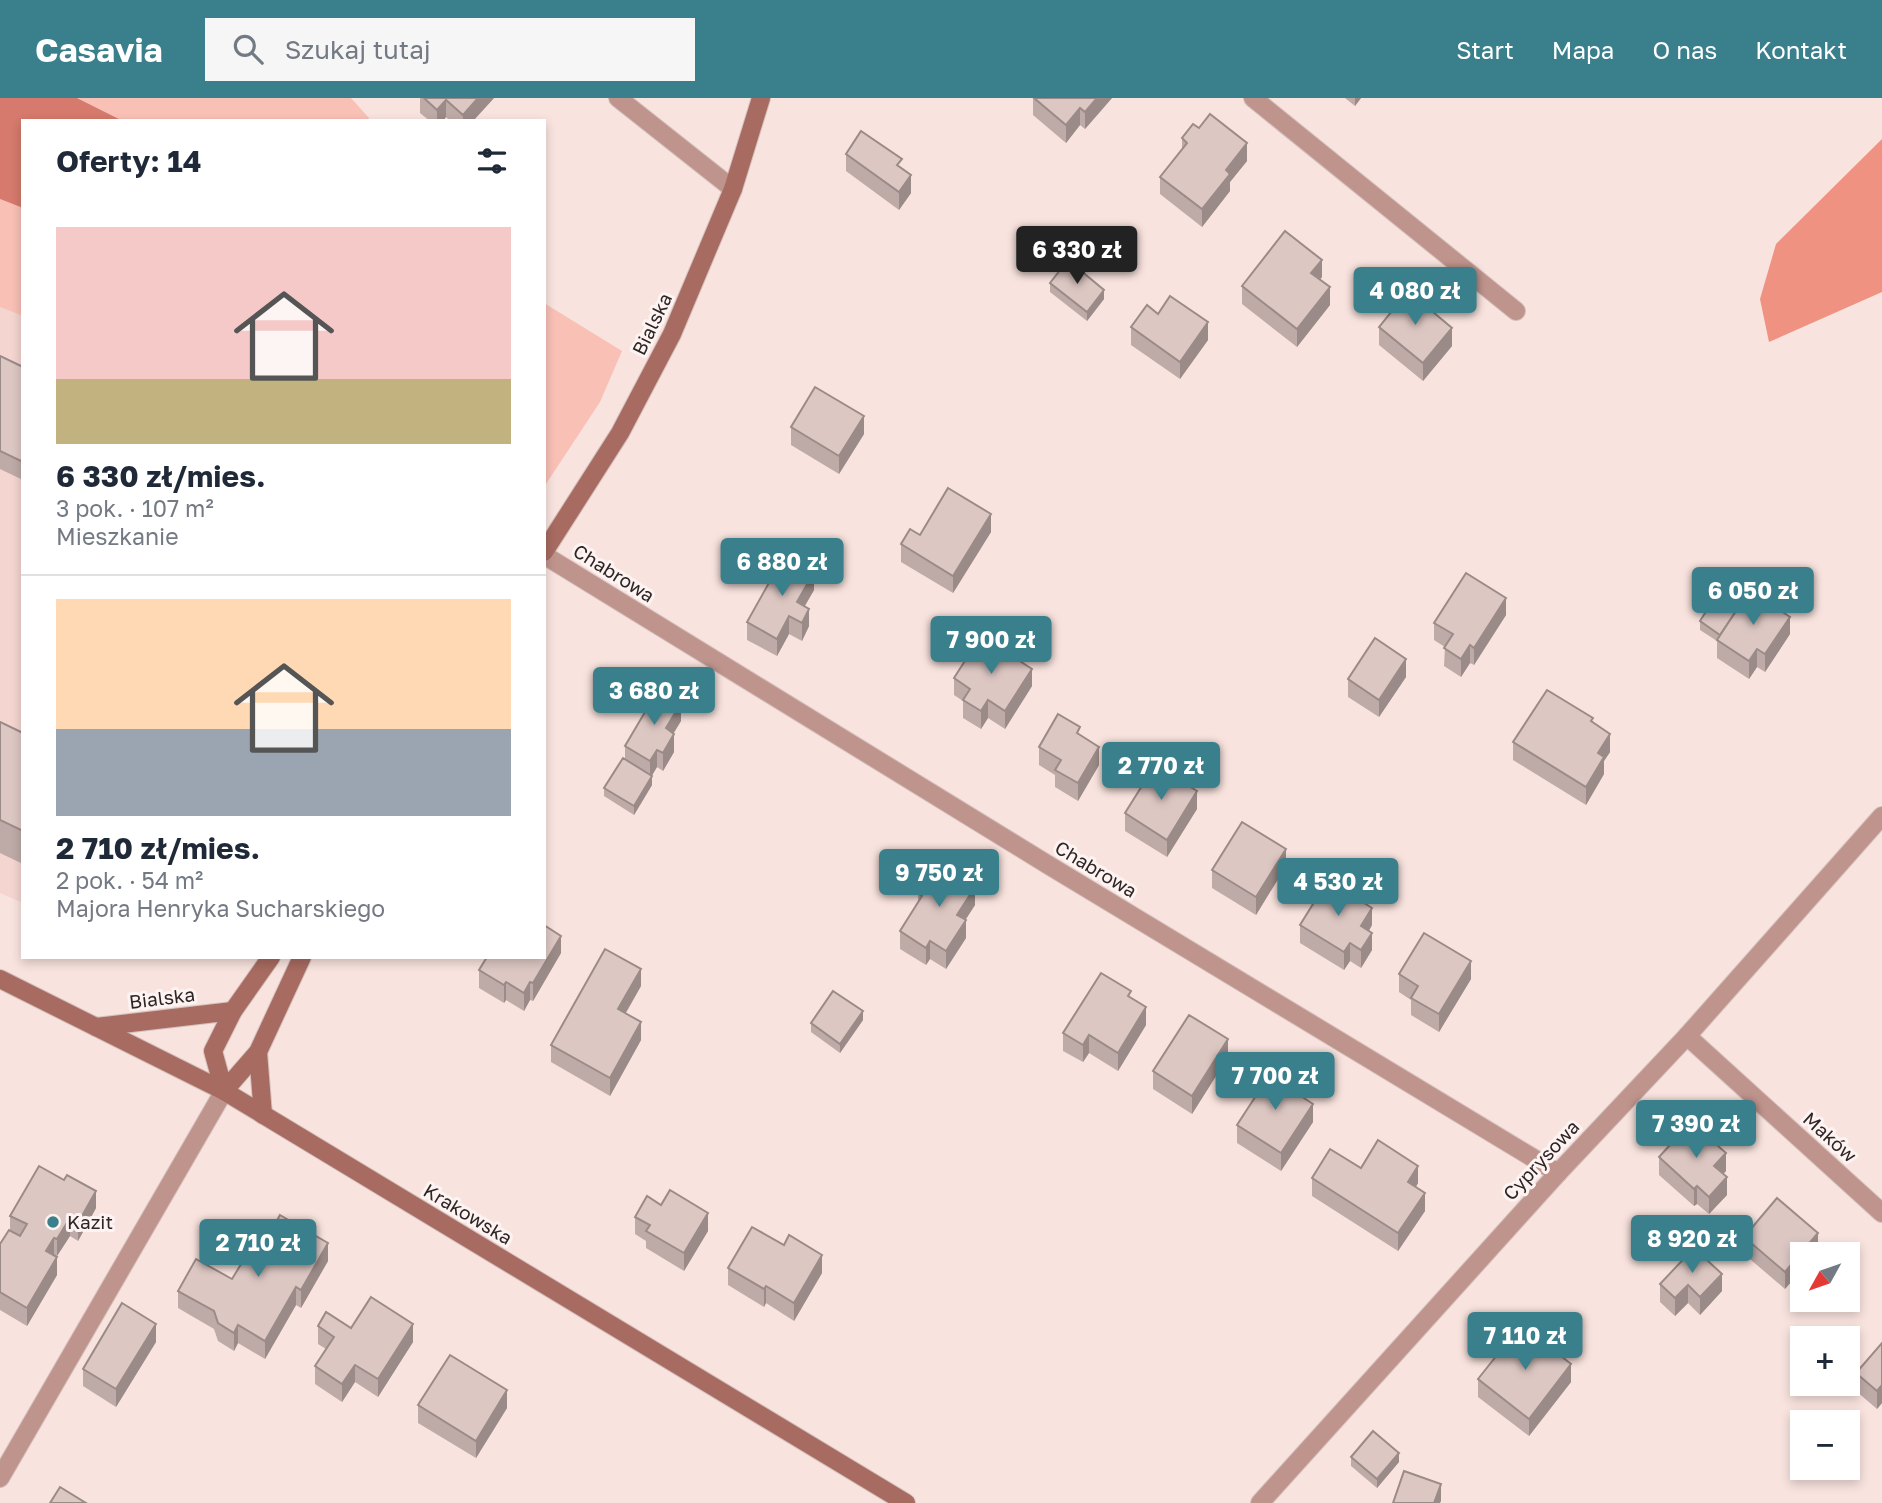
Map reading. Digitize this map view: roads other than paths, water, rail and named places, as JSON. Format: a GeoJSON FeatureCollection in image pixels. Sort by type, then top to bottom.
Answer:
{"type":"FeatureCollection","features":[{"type":"Feature","properties":{"kind":"street"},"geometry":{"type":"LineString","coordinates":[[618,98],[733,189]]}},
{"type":"Feature","properties":{"kind":"street","name":"Bialska"},"geometry":{"type":"LineString","coordinates":[[546,550],[620,433],[672,334],[733,189],[761,98]]}},
{"type":"Feature","properties":{"kind":"street"},"geometry":{"type":"LineString","coordinates":[[1253,98],[1516,311]]}},
{"type":"Feature","properties":{"kind":"street","name":"Chabrowa"},"geometry":{"type":"LineString","coordinates":[[546,554],[1062,873],[1558,1172]]}},
{"type":"Feature","properties":{"kind":"street","name":"Cyprysowa"},"geometry":{"type":"LineString","coordinates":[[1260,1503],[1558,1172],[1687,1036],[1882,816]]}},
{"type":"Feature","properties":{"kind":"street"},"geometry":{"type":"LineString","coordinates":[[224,1091],[212,1051],[233,1011],[270,959]]}},
{"type":"Feature","properties":{"kind":"street"},"geometry":{"type":"LineString","coordinates":[[0,1478],[224,1091],[258,1052],[301,959]]}},
{"type":"Feature","properties":{"kind":"street","name":"Krakowska"},"geometry":{"type":"LineString","coordinates":[[0,979],[224,1091],[906,1503]]}},
{"type":"Feature","properties":{"kind":"street","name":"Bialska"},"geometry":{"type":"LineString","coordinates":[[96,1027],[233,1011]]}},
{"type":"Feature","properties":{"kind":"street","name":"Maków"},"geometry":{"type":"LineString","coordinates":[[1687,1036],[1882,1213]]}},
{"type":"Feature","properties":{"kind":"street"},"geometry":{"type":"LineString","coordinates":[[258,1052],[263,1115]]}},
{"type":"Feature","properties":{"kind":"place","name":"Kazit"},"geometry":{"type":"Point","coordinates":[53,1222]}}]}
